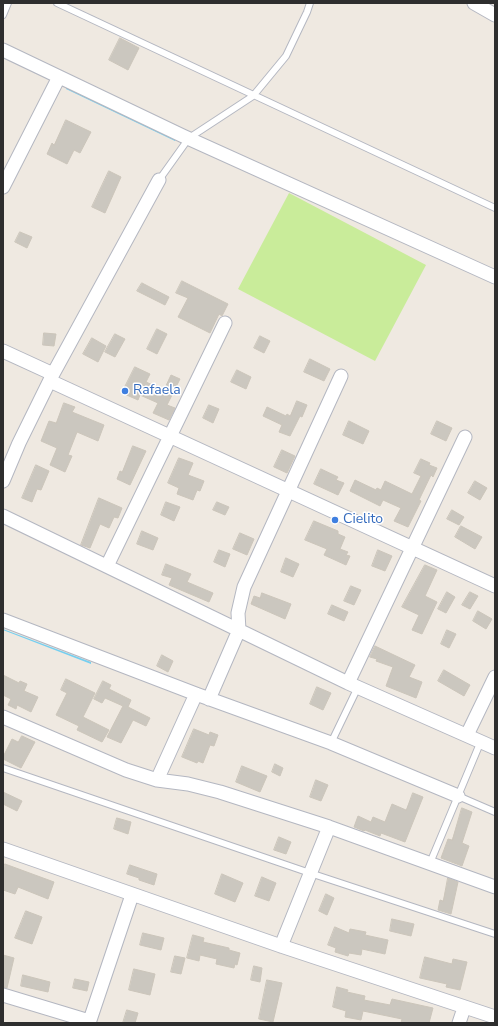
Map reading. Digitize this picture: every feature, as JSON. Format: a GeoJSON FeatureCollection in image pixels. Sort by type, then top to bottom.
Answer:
{"type":"FeatureCollection","features":[{"type":"Feature","properties":{"kind":"street"},"geometry":{"type":"LineString","coordinates":[[474,3],[495,15]]}},
{"type":"Feature","properties":{"kind":"street"},"geometry":{"type":"LineString","coordinates":[[3,50],[59,78],[189,138],[495,276]]}},
{"type":"Feature","properties":{"kind":"street"},"geometry":{"type":"LineString","coordinates":[[3,187],[59,78]]}},
{"type":"Feature","properties":{"kind":"street"},"geometry":{"type":"LineString","coordinates":[[3,481],[19,443],[51,377],[159,180]]}},
{"type":"Feature","properties":{"kind":"street"},"geometry":{"type":"LineString","coordinates":[[106,566],[225,323]]}},
{"type":"Feature","properties":{"kind":"street"},"geometry":{"type":"LineString","coordinates":[[3,351],[51,377],[170,436],[495,586]]}},
{"type":"Feature","properties":{"kind":"street"},"geometry":{"type":"LineString","coordinates":[[209,699],[239,630],[238,613],[244,587],[341,376]]}},
{"type":"Feature","properties":{"kind":"street"},"geometry":{"type":"LineString","coordinates":[[353,685],[412,548],[466,437]]}},
{"type":"Feature","properties":{"kind":"street"},"geometry":{"type":"LineString","coordinates":[[3,516],[353,685],[495,748]]}},
{"type":"Feature","properties":{"kind":"street"},"geometry":{"type":"LineString","coordinates":[[3,620],[209,699],[331,743],[458,796]]}},
{"type":"Feature","properties":{"kind":"street"},"geometry":{"type":"LineString","coordinates":[[467,735],[495,677]]}},
{"type":"Feature","properties":{"kind":"street"},"geometry":{"type":"LineString","coordinates":[[157,780],[196,694]]}},
{"type":"Feature","properties":{"kind":"street"},"geometry":{"type":"LineString","coordinates":[[3,717],[126,770],[157,780],[188,784],[220,792],[329,827],[495,887]]}},
{"type":"Feature","properties":{"kind":"street"},"geometry":{"type":"LineString","coordinates":[[281,946],[329,827]]}},
{"type":"Feature","properties":{"kind":"street"},"geometry":{"type":"LineString","coordinates":[[3,849],[281,946],[464,1008],[495,1017]]}},
{"type":"Feature","properties":{"kind":"street"},"geometry":{"type":"LineString","coordinates":[[3,995],[89,1022],[132,895]]}},
{"type":"Feature","properties":{"kind":"street"},"geometry":{"type":"LineString","coordinates":[[459,1023],[464,1008]]}},
{"type":"Feature","properties":{"kind":"lane"},"geometry":{"type":"LineString","coordinates":[[3,15],[8,3]]}},
{"type":"Feature","properties":{"kind":"lane"},"geometry":{"type":"LineString","coordinates":[[57,3],[495,208]]}},
{"type":"Feature","properties":{"kind":"lane"},"geometry":{"type":"LineString","coordinates":[[159,180],[189,138],[253,96],[286,56],[310,3]]}},
{"type":"Feature","properties":{"kind":"lane"},"geometry":{"type":"LineString","coordinates":[[331,743],[353,685]]}},
{"type":"Feature","properties":{"kind":"lane"},"geometry":{"type":"LineString","coordinates":[[430,863],[481,741]]}},
{"type":"Feature","properties":{"kind":"lane"},"geometry":{"type":"LineString","coordinates":[[3,768],[310,873],[495,934]]}},
{"type":"Feature","properties":{"kind":"lane"},"geometry":{"type":"LineString","coordinates":[[458,796],[495,812]]}},
{"type":"Feature","properties":{"kind":"green space"},"geometry":{"type":"Polygon","coordinates":[[[289,193],[426,265],[375,361],[238,289],[289,193]]]}},
{"type":"Feature","properties":{"kind":"water"},"geometry":{"type":"Polygon","coordinates":[[[66,87],[176,139],[175,141],[66,89],[66,87]]]}},
{"type":"Feature","properties":{"kind":"water"},"geometry":{"type":"Polygon","coordinates":[[[3,630],[91,662],[91,664],[3,630]]]}},
{"type":"Feature","properties":{"kind":"building"},"geometry":{"type":"Polygon","coordinates":[[[120,38],[139,48],[128,70],[109,60],[120,38]]]}},
{"type":"Feature","properties":{"kind":"building"},"geometry":{"type":"Polygon","coordinates":[[[66,120],[91,132],[80,153],[74,150],[67,164],[47,154],[52,143],[54,145],[66,120]]]}},
{"type":"Feature","properties":{"kind":"building"},"geometry":{"type":"Polygon","coordinates":[[[109,171],[121,177],[105,213],[92,207],[109,171]]]}},
{"type":"Feature","properties":{"kind":"building"},"geometry":{"type":"Polygon","coordinates":[[[20,232],[32,237],[27,248],[15,242],[20,232]]]}},
{"type":"Feature","properties":{"kind":"building"},"geometry":{"type":"Polygon","coordinates":[[[182,281],[228,304],[222,316],[219,314],[210,333],[178,317],[188,298],[176,293],[182,281]]]}},
{"type":"Feature","properties":{"kind":"building"},"geometry":{"type":"Polygon","coordinates":[[[142,283],[169,297],[165,305],[137,291],[142,283]]]}},
{"type":"Feature","properties":{"kind":"building"},"geometry":{"type":"Polygon","coordinates":[[[157,329],[167,334],[157,354],[147,349],[157,329]]]}},
{"type":"Feature","properties":{"kind":"building"},"geometry":{"type":"Polygon","coordinates":[[[44,333],[56,334],[54,346],[43,345],[44,333]]]}},
{"type":"Feature","properties":{"kind":"building"},"geometry":{"type":"Polygon","coordinates":[[[115,334],[125,339],[115,357],[105,352],[115,334]]]}},
{"type":"Feature","properties":{"kind":"building"},"geometry":{"type":"Polygon","coordinates":[[[260,336],[270,341],[264,353],[254,348],[260,336]]]}},
{"type":"Feature","properties":{"kind":"building"},"geometry":{"type":"Polygon","coordinates":[[[92,338],[106,346],[98,362],[83,354],[92,338]]]}},
{"type":"Feature","properties":{"kind":"building"},"geometry":{"type":"Polygon","coordinates":[[[310,359],[330,369],[324,381],[304,372],[310,359]]]}},
{"type":"Feature","properties":{"kind":"building"},"geometry":{"type":"Polygon","coordinates":[[[135,367],[150,374],[146,382],[164,390],[171,375],[180,379],[167,405],[175,408],[169,420],[153,413],[158,403],[140,395],[138,400],[122,393],[135,367]]]}},
{"type":"Feature","properties":{"kind":"building"},"geometry":{"type":"Polygon","coordinates":[[[237,370],[251,377],[246,389],[231,382],[237,370]]]}},
{"type":"Feature","properties":{"kind":"building"},"geometry":{"type":"Polygon","coordinates":[[[297,401],[307,405],[302,417],[300,416],[290,436],[279,432],[282,425],[263,416],[267,407],[286,416],[287,414],[290,416],[297,401]]]}},
{"type":"Feature","properties":{"kind":"building"},"geometry":{"type":"Polygon","coordinates":[[[64,403],[75,407],[72,412],[104,425],[98,441],[77,432],[68,455],[72,456],[65,472],[50,465],[57,448],[41,441],[49,421],[56,423],[64,403]]]}},
{"type":"Feature","properties":{"kind":"building"},"geometry":{"type":"Polygon","coordinates":[[[209,405],[219,409],[213,423],[203,418],[209,405]]]}},
{"type":"Feature","properties":{"kind":"building"},"geometry":{"type":"Polygon","coordinates":[[[349,421],[369,431],[363,444],[343,435],[349,421]]]}},
{"type":"Feature","properties":{"kind":"building"},"geometry":{"type":"Polygon","coordinates":[[[437,421],[452,428],[446,441],[431,434],[437,421]]]}},
{"type":"Feature","properties":{"kind":"building"},"geometry":{"type":"Polygon","coordinates":[[[133,446],[146,451],[130,485],[117,479],[120,471],[122,472],[133,446]]]}},
{"type":"Feature","properties":{"kind":"building"},"geometry":{"type":"Polygon","coordinates":[[[282,450],[295,456],[287,473],[274,467],[282,450]]]}},
{"type":"Feature","properties":{"kind":"building"},"geometry":{"type":"Polygon","coordinates":[[[179,458],[193,463],[188,475],[204,481],[200,491],[197,490],[193,500],[177,494],[179,488],[168,483],[179,458]]]}},
{"type":"Feature","properties":{"kind":"building"},"geometry":{"type":"Polygon","coordinates":[[[421,459],[430,463],[429,465],[437,468],[433,477],[431,475],[419,500],[421,501],[408,527],[394,521],[401,508],[383,500],[380,506],[350,491],[355,480],[376,490],[377,488],[381,490],[385,481],[412,494],[421,476],[414,473],[421,459]]]}},
{"type":"Feature","properties":{"kind":"building"},"geometry":{"type":"Polygon","coordinates":[[[36,465],[49,471],[41,490],[37,489],[32,502],[22,498],[36,465]]]}},
{"type":"Feature","properties":{"kind":"building"},"geometry":{"type":"Polygon","coordinates":[[[321,469],[338,477],[336,480],[344,483],[338,495],[314,484],[321,469]]]}},
{"type":"Feature","properties":{"kind":"building"},"geometry":{"type":"Polygon","coordinates":[[[475,481],[487,488],[480,500],[468,493],[475,481]]]}},
{"type":"Feature","properties":{"kind":"building"},"geometry":{"type":"Polygon","coordinates":[[[99,498],[122,508],[118,518],[114,517],[109,528],[100,524],[90,548],[81,545],[99,498]]]}},
{"type":"Feature","properties":{"kind":"building"},"geometry":{"type":"Polygon","coordinates":[[[166,502],[180,507],[174,521],[161,515],[166,502]]]}},
{"type":"Feature","properties":{"kind":"building"},"geometry":{"type":"Polygon","coordinates":[[[217,502],[229,507],[225,515],[213,510],[217,502]]]}},
{"type":"Feature","properties":{"kind":"building"},"geometry":{"type":"Polygon","coordinates":[[[452,510],[464,517],[459,525],[447,519],[452,510]]]}},
{"type":"Feature","properties":{"kind":"building"},"geometry":{"type":"Polygon","coordinates":[[[314,521],[338,531],[338,534],[345,537],[340,549],[348,552],[346,555],[350,556],[346,565],[324,555],[327,549],[305,540],[314,521]]]}},
{"type":"Feature","properties":{"kind":"building"},"geometry":{"type":"Polygon","coordinates":[[[461,526],[482,537],[475,549],[455,537],[461,526]]]}},
{"type":"Feature","properties":{"kind":"building"},"geometry":{"type":"Polygon","coordinates":[[[142,531],[158,538],[153,550],[137,544],[142,531]]]}},
{"type":"Feature","properties":{"kind":"building"},"geometry":{"type":"Polygon","coordinates":[[[240,533],[254,539],[247,555],[233,549],[240,533]]]}},
{"type":"Feature","properties":{"kind":"building"},"geometry":{"type":"Polygon","coordinates":[[[219,550],[230,554],[225,567],[214,562],[219,550]]]}},
{"type":"Feature","properties":{"kind":"building"},"geometry":{"type":"Polygon","coordinates":[[[378,550],[392,556],[385,571],[372,566],[378,550]]]}},
{"type":"Feature","properties":{"kind":"building"},"geometry":{"type":"Polygon","coordinates":[[[286,558],[299,564],[293,577],[281,572],[286,558]]]}},
{"type":"Feature","properties":{"kind":"building"},"geometry":{"type":"Polygon","coordinates":[[[166,564],[191,574],[187,582],[213,593],[209,602],[169,585],[172,578],[162,575],[166,564]]]}},
{"type":"Feature","properties":{"kind":"building"},"geometry":{"type":"Polygon","coordinates":[[[425,565],[437,570],[425,596],[437,602],[422,634],[412,630],[419,615],[402,607],[425,565]]]}},
{"type":"Feature","properties":{"kind":"building"},"geometry":{"type":"Polygon","coordinates":[[[351,586],[361,590],[354,605],[344,601],[351,586]]]}},
{"type":"Feature","properties":{"kind":"building"},"geometry":{"type":"Polygon","coordinates":[[[447,592],[455,597],[446,613],[438,609],[447,592]]]}},
{"type":"Feature","properties":{"kind":"building"},"geometry":{"type":"Polygon","coordinates":[[[470,592],[478,596],[470,609],[462,605],[470,592]]]}},
{"type":"Feature","properties":{"kind":"building"},"geometry":{"type":"Polygon","coordinates":[[[262,593],[291,604],[285,619],[251,604],[254,596],[260,598],[262,593]]]}},
{"type":"Feature","properties":{"kind":"building"},"geometry":{"type":"Polygon","coordinates":[[[332,605],[348,612],[344,621],[328,614],[332,605]]]}},
{"type":"Feature","properties":{"kind":"building"},"geometry":{"type":"Polygon","coordinates":[[[478,611],[492,619],[486,629],[473,621],[478,611]]]}},
{"type":"Feature","properties":{"kind":"building"},"geometry":{"type":"Polygon","coordinates":[[[447,630],[456,634],[449,648],[441,644],[447,630]]]}},
{"type":"Feature","properties":{"kind":"building"},"geometry":{"type":"Polygon","coordinates":[[[375,646],[415,665],[409,677],[422,682],[416,698],[386,686],[393,667],[376,661],[377,659],[370,657],[375,646]]]}},
{"type":"Feature","properties":{"kind":"building"},"geometry":{"type":"Polygon","coordinates":[[[162,655],[173,661],[168,672],[157,666],[162,655]]]}},
{"type":"Feature","properties":{"kind":"building"},"geometry":{"type":"Polygon","coordinates":[[[444,670],[470,685],[464,696],[438,681],[444,670]]]}},
{"type":"Feature","properties":{"kind":"building"},"geometry":{"type":"Polygon","coordinates":[[[3,675],[19,683],[20,681],[27,684],[24,691],[38,697],[31,712],[17,705],[16,709],[8,705],[11,699],[3,695],[3,675]]]}},
{"type":"Feature","properties":{"kind":"building"},"geometry":{"type":"Polygon","coordinates":[[[66,679],[95,693],[83,717],[109,730],[102,742],[77,730],[79,726],[56,715],[67,693],[61,690],[66,679]]]}},
{"type":"Feature","properties":{"kind":"building"},"geometry":{"type":"Polygon","coordinates":[[[103,681],[111,685],[109,689],[131,700],[128,707],[150,718],[146,726],[133,720],[121,743],[107,737],[123,706],[105,698],[102,703],[94,699],[103,681]]]}},
{"type":"Feature","properties":{"kind":"building"},"geometry":{"type":"Polygon","coordinates":[[[317,687],[331,693],[323,710],[310,704],[317,687]]]}},
{"type":"Feature","properties":{"kind":"building"},"geometry":{"type":"Polygon","coordinates":[[[194,729],[209,735],[210,732],[218,735],[214,746],[210,745],[203,763],[198,761],[197,763],[182,757],[194,729]]]}},
{"type":"Feature","properties":{"kind":"building"},"geometry":{"type":"Polygon","coordinates":[[[22,736],[35,742],[21,768],[3,759],[3,757],[12,739],[18,742],[22,736]]]}},
{"type":"Feature","properties":{"kind":"building"},"geometry":{"type":"Polygon","coordinates":[[[275,764],[283,768],[280,776],[272,772],[275,764]]]}},
{"type":"Feature","properties":{"kind":"building"},"geometry":{"type":"Polygon","coordinates":[[[242,766],[267,776],[260,792],[236,782],[242,766]]]}},
{"type":"Feature","properties":{"kind":"building"},"geometry":{"type":"Polygon","coordinates":[[[316,780],[328,785],[321,801],[310,797],[316,780]]]}},
{"type":"Feature","properties":{"kind":"building"},"geometry":{"type":"Polygon","coordinates":[[[3,792],[22,801],[17,811],[3,804],[3,792]]]}},
{"type":"Feature","properties":{"kind":"building"},"geometry":{"type":"Polygon","coordinates":[[[413,793],[423,797],[405,842],[381,833],[380,836],[354,827],[358,816],[371,822],[373,817],[385,822],[392,804],[406,810],[413,793]]]}},
{"type":"Feature","properties":{"kind":"building"},"geometry":{"type":"Polygon","coordinates":[[[462,808],[472,812],[462,843],[469,846],[462,866],[441,858],[448,839],[452,840],[462,808]]]}},
{"type":"Feature","properties":{"kind":"building"},"geometry":{"type":"Polygon","coordinates":[[[117,818],[131,822],[128,834],[114,829],[117,818]]]}},
{"type":"Feature","properties":{"kind":"building"},"geometry":{"type":"Polygon","coordinates":[[[279,837],[291,842],[286,854],[274,850],[279,837]]]}},
{"type":"Feature","properties":{"kind":"building"},"geometry":{"type":"Polygon","coordinates":[[[5,864],[54,882],[48,899],[18,887],[15,894],[3,890],[3,871],[5,864]]]}},
{"type":"Feature","properties":{"kind":"building"},"geometry":{"type":"Polygon","coordinates":[[[130,865],[157,874],[154,885],[127,874],[130,865]]]}},
{"type":"Feature","properties":{"kind":"building"},"geometry":{"type":"Polygon","coordinates":[[[222,874],[243,883],[235,902],[215,894],[222,874]]]}},
{"type":"Feature","properties":{"kind":"building"},"geometry":{"type":"Polygon","coordinates":[[[262,877],[276,883],[269,901],[255,896],[262,877]]]}},
{"type":"Feature","properties":{"kind":"building"},"geometry":{"type":"Polygon","coordinates":[[[448,878],[458,882],[451,914],[438,910],[440,900],[443,901],[448,878]]]}},
{"type":"Feature","properties":{"kind":"building"},"geometry":{"type":"Polygon","coordinates":[[[326,894],[334,898],[327,915],[319,911],[326,894]]]}},
{"type":"Feature","properties":{"kind":"building"},"geometry":{"type":"Polygon","coordinates":[[[26,911],[42,917],[32,944],[15,938],[26,911]]]}},
{"type":"Feature","properties":{"kind":"building"},"geometry":{"type":"Polygon","coordinates":[[[392,919],[414,924],[411,936],[390,931],[392,919]]]}},
{"type":"Feature","properties":{"kind":"building"},"geometry":{"type":"Polygon","coordinates":[[[335,927],[349,933],[350,929],[366,932],[365,935],[388,940],[385,954],[362,949],[361,955],[349,953],[348,956],[335,952],[336,948],[328,945],[335,927]]]}},
{"type":"Feature","properties":{"kind":"building"},"geometry":{"type":"Polygon","coordinates":[[[143,933],[164,938],[161,950],[140,945],[143,933]]]}},
{"type":"Feature","properties":{"kind":"building"},"geometry":{"type":"Polygon","coordinates":[[[193,935],[204,938],[203,942],[229,948],[229,950],[240,953],[237,965],[235,964],[234,968],[216,964],[217,959],[200,955],[199,961],[187,958],[193,935]]]}},
{"type":"Feature","properties":{"kind":"building"},"geometry":{"type":"Polygon","coordinates":[[[3,955],[14,958],[7,988],[3,987],[3,955]]]}},
{"type":"Feature","properties":{"kind":"building"},"geometry":{"type":"Polygon","coordinates":[[[175,956],[185,958],[181,974],[171,972],[175,956]]]}},
{"type":"Feature","properties":{"kind":"building"},"geometry":{"type":"Polygon","coordinates":[[[425,957],[452,964],[453,959],[467,962],[460,990],[446,987],[447,984],[420,978],[425,957]]]}},
{"type":"Feature","properties":{"kind":"building"},"geometry":{"type":"Polygon","coordinates":[[[254,966],[262,968],[260,982],[251,980],[254,966]]]}},
{"type":"Feature","properties":{"kind":"building"},"geometry":{"type":"Polygon","coordinates":[[[134,969],[155,974],[150,995],[129,990],[134,969]]]}},
{"type":"Feature","properties":{"kind":"building"},"geometry":{"type":"Polygon","coordinates":[[[23,975],[50,982],[48,992],[21,986],[23,975]]]}},
{"type":"Feature","properties":{"kind":"building"},"geometry":{"type":"Polygon","coordinates":[[[75,979],[89,982],[87,991],[73,988],[75,979]]]}},
{"type":"Feature","properties":{"kind":"building"},"geometry":{"type":"Polygon","coordinates":[[[267,980],[282,983],[273,1022],[259,1019],[267,980]]]}},
{"type":"Feature","properties":{"kind":"building"},"geometry":{"type":"Polygon","coordinates":[[[337,987],[348,990],[347,992],[365,996],[364,1000],[390,1005],[392,999],[433,1008],[429,1023],[401,1023],[402,1019],[363,1011],[361,1020],[345,1017],[346,1011],[333,1007],[337,987]]]}},
{"type":"Feature","properties":{"kind":"building"},"geometry":{"type":"Polygon","coordinates":[[[127,1010],[138,1013],[135,1023],[123,1023],[127,1010]]]}},
{"type":"Feature","properties":{"kind":"place","name":"Rafaela"},"geometry":{"type":"Point","coordinates":[125,391]}},
{"type":"Feature","properties":{"kind":"place","name":"Cielito"},"geometry":{"type":"Point","coordinates":[335,520]}}]}
